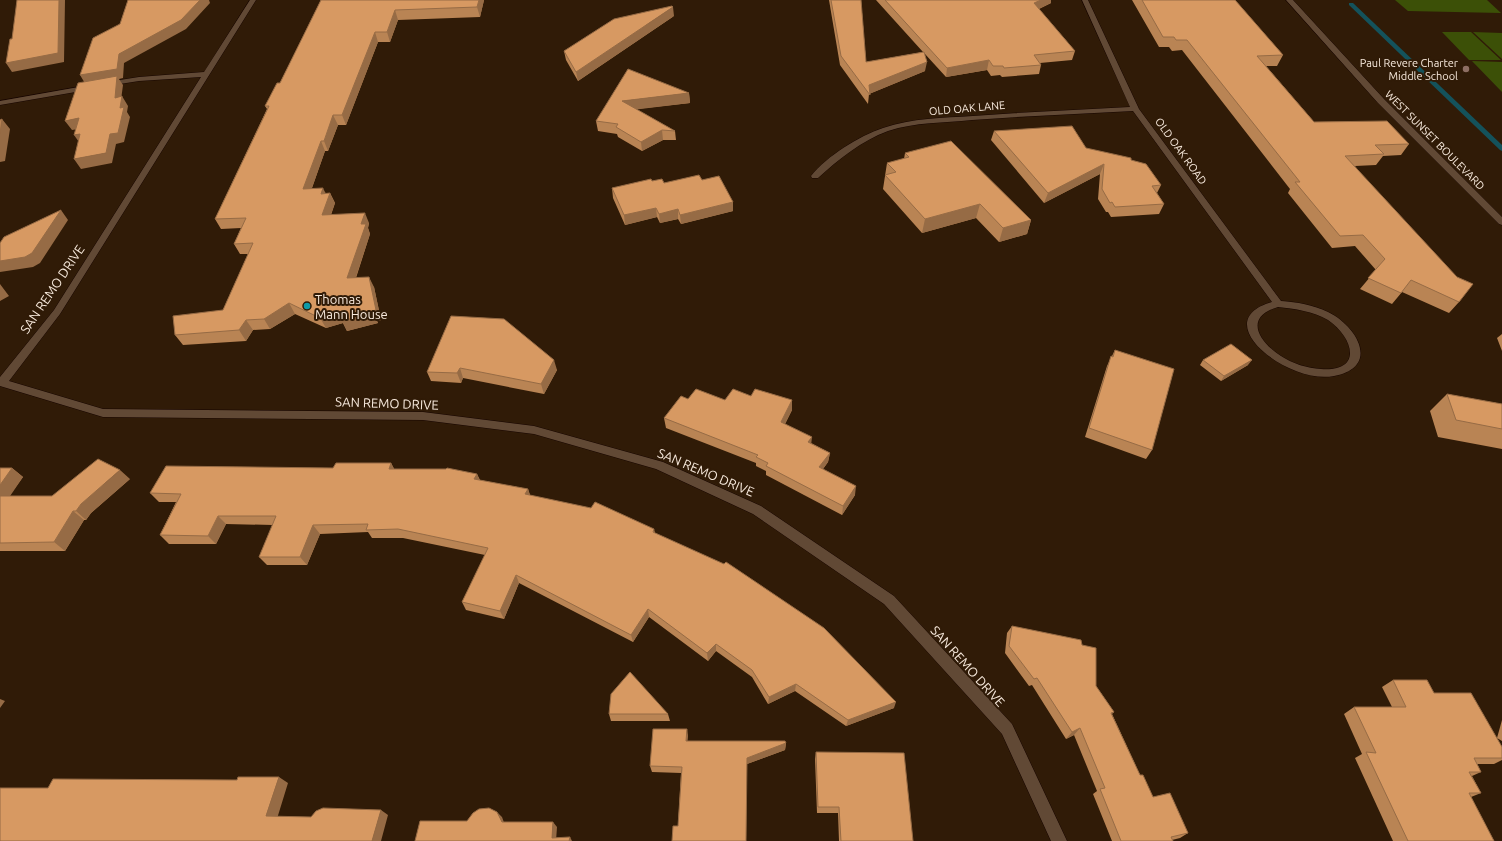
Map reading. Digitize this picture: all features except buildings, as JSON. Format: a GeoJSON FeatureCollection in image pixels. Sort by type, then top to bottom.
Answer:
{"type":"FeatureCollection","features":[{"type":"Feature","properties":{"kind":"street","name":"SAN REMO DRIVE"},"geometry":{"type":"LineString","coordinates":[[253,0],[57,312],[2,382],[103,413],[423,416],[534,430],[659,465],[757,510],[889,600],[1006,729],[1059,841]]}},
{"type":"Feature","properties":{"kind":"street","name":"OLD OAK ROAD"},"geometry":{"type":"LineString","coordinates":[[1085,0],[1135,109],[1278,304]]}},
{"type":"Feature","properties":{"kind":"street","name":"WEST SUNSET BOULEVARD"},"geometry":{"type":"LineString","coordinates":[[1290,0],[1381,101],[1502,222]]}},
{"type":"Feature","properties":{"kind":"street"},"geometry":{"type":"LineString","coordinates":[[0,103],[139,79],[207,74]]}},
{"type":"Feature","properties":{"kind":"street","name":"OLD OAK LANE"},"geometry":{"type":"LineString","coordinates":[[815,176],[847,149],[869,137],[897,126],[937,120],[1135,109]]}},
{"type":"Feature","properties":{"kind":"street"},"geometry":{"type":"LineString","coordinates":[[1278,304],[1293,304],[1308,308],[1324,314],[1338,322],[1349,332],[1355,343],[1357,353],[1354,362],[1345,370],[1330,373],[1312,372],[1294,367],[1277,358],[1263,347],[1255,336],[1253,324],[1256,315],[1265,308],[1278,304]]}},
{"type":"Feature","properties":{"kind":"green space"},"geometry":{"type":"Polygon","coordinates":[[[1395,0],[1487,0],[1501,13],[1408,11],[1395,0]]]}},
{"type":"Feature","properties":{"kind":"green space"},"geometry":{"type":"Polygon","coordinates":[[[1442,32],[1471,32],[1501,60],[1469,60],[1442,32]]]}},
{"type":"Feature","properties":{"kind":"green space"},"geometry":{"type":"Polygon","coordinates":[[[1473,32],[1502,33],[1502,59],[1473,32]]]}},
{"type":"Feature","properties":{"kind":"green space"},"geometry":{"type":"Polygon","coordinates":[[[1472,61],[1502,62],[1502,92],[1472,61]]]}},
{"type":"Feature","properties":{"kind":"waterway"},"geometry":{"type":"LineString","coordinates":[[1351,4],[1502,149]]}},
{"type":"Feature","properties":{"kind":"place","name":"Paul Revere Charter Middle School"},"geometry":{"type":"Point","coordinates":[1466,69]}},
{"type":"Feature","properties":{"kind":"place","name":"Thomas Mann House"},"geometry":{"type":"Point","coordinates":[307,306]}}]}
